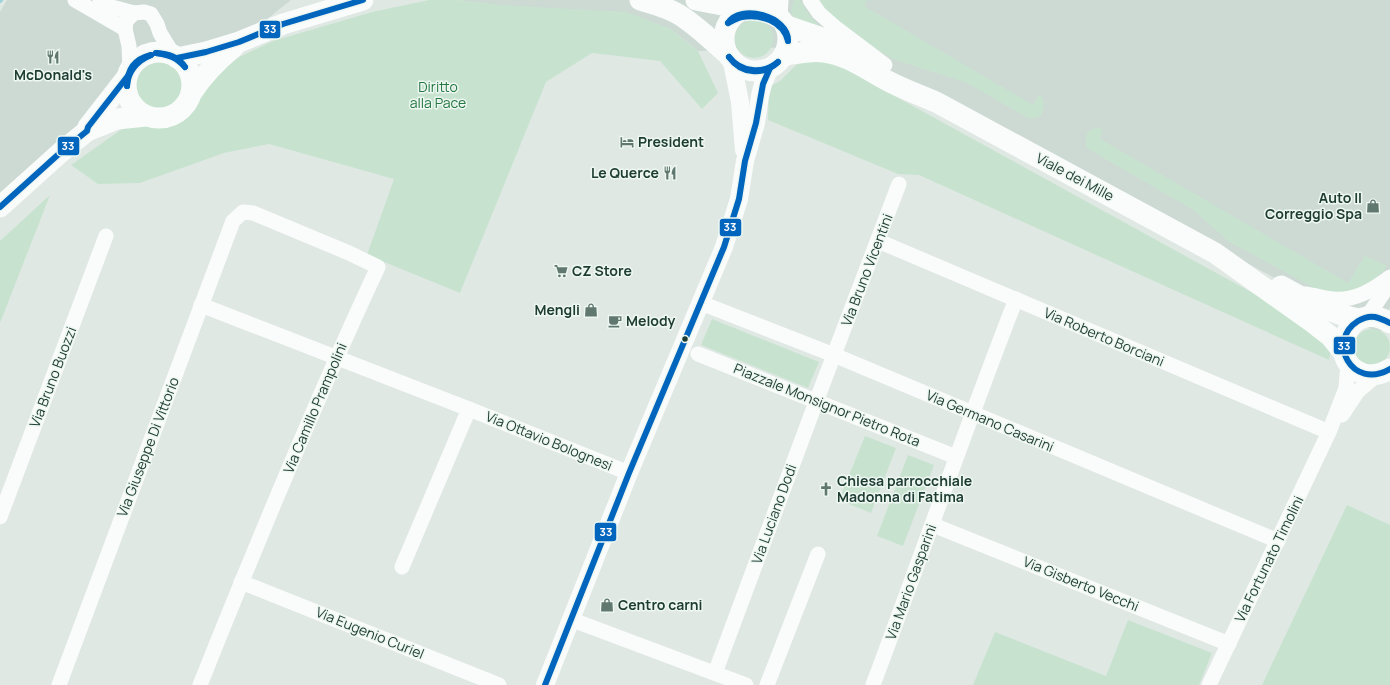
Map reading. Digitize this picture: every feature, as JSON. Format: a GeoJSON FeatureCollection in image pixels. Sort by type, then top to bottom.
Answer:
{"type":"FeatureCollection","features":[{"type":"Feature","properties":{"kind":"main road"},"geometry":{"type":"LineString","coordinates":[[87,131],[88,127],[137,61],[150,54],[163,53],[176,57],[206,52],[239,42],[283,24],[363,0]]}},
{"type":"Feature","properties":{"kind":"main road","name":"Viale dei Mille"},"geometry":{"type":"LineString","coordinates":[[640,0],[664,7],[677,13],[690,22],[740,68],[750,71],[761,71],[777,62],[810,52],[822,51],[832,53],[856,63],[889,82],[936,102],[1215,253],[1330,336],[1353,368],[1360,373],[1368,375],[1383,372]]}},
{"type":"Feature","properties":{"kind":"main road","name":"Viale dei Mille"},"geometry":{"type":"LineString","coordinates":[[696,0],[750,5],[767,8],[782,14],[807,33],[830,40],[885,65],[905,76],[936,102]]}},
{"type":"Feature","properties":{"kind":"main road"},"geometry":{"type":"LineString","coordinates":[[729,57],[723,43],[727,23],[734,14],[750,5]]}},
{"type":"Feature","properties":{"kind":"main road"},"geometry":{"type":"LineString","coordinates":[[777,62],[788,45],[788,35],[782,14]]}},
{"type":"Feature","properties":{"kind":"main road"},"geometry":{"type":"LineString","coordinates":[[190,94],[214,63],[239,42]]}},
{"type":"Feature","properties":{"kind":"main road"},"geometry":{"type":"LineString","coordinates":[[0,207],[60,152],[87,131],[117,119],[146,116],[159,118],[175,114],[186,104],[192,86],[189,73],[185,66],[176,57]]}},
{"type":"Feature","properties":{"kind":"main road"},"geometry":{"type":"LineString","coordinates":[[128,74],[126,89],[129,99],[135,108],[146,116]]}},
{"type":"Feature","properties":{"kind":"main road","name":"Viale dei Mille"},"geometry":{"type":"LineString","coordinates":[[1215,253],[1231,259],[1290,292],[1321,307],[1344,316],[1363,318],[1376,317],[1390,322]]}},
{"type":"Feature","properties":{"kind":"main road"},"geometry":{"type":"LineString","coordinates":[[1346,357],[1343,342],[1346,333],[1351,325],[1363,318]]}},
{"type":"Feature","properties":{"kind":"street"},"geometry":{"type":"LineString","coordinates":[[75,0],[125,29]]}},
{"type":"Feature","properties":{"kind":"street"},"geometry":{"type":"LineString","coordinates":[[100,0],[112,8],[134,13],[144,12],[151,14],[160,33],[176,57]]}},
{"type":"Feature","properties":{"kind":"street","name":"Viale dei Mille"},"geometry":{"type":"LineString","coordinates":[[810,0],[819,13],[836,28],[885,65]]}},
{"type":"Feature","properties":{"kind":"street"},"geometry":{"type":"LineString","coordinates":[[128,74],[129,46],[125,29],[126,21],[134,13]]}},
{"type":"Feature","properties":{"kind":"street"},"geometry":{"type":"LineString","coordinates":[[729,57],[740,102],[745,161]]}},
{"type":"Feature","properties":{"kind":"street"},"geometry":{"type":"LineString","coordinates":[[545,685],[570,618],[726,240],[739,199],[745,161],[756,123],[763,84],[777,62]]}},
{"type":"Feature","properties":{"kind":"street","name":"Via Bruno Vicentini"},"geometry":{"type":"LineString","coordinates":[[834,355],[900,184]]}},
{"type":"Feature","properties":{"kind":"street","name":"Via Giuseppe Di Vittorio"},"geometry":{"type":"LineString","coordinates":[[59,685],[233,221],[243,212]]}},
{"type":"Feature","properties":{"kind":"street","name":"Via Camillo Prampolini"},"geometry":{"type":"LineString","coordinates":[[200,685],[241,582],[336,357],[378,267],[349,253],[253,213],[243,212]]}},
{"type":"Feature","properties":{"kind":"street","name":"Via Bruno Buozzi"},"geometry":{"type":"LineString","coordinates":[[0,517],[106,236]]}},
{"type":"Feature","properties":{"kind":"street","name":"Via Roberto Borciani"},"geometry":{"type":"LineString","coordinates":[[878,241],[1329,432]]}},
{"type":"Feature","properties":{"kind":"street"},"geometry":{"type":"LineString","coordinates":[[1290,292],[1333,299],[1345,298],[1364,294],[1390,277]]}},
{"type":"Feature","properties":{"kind":"street"},"geometry":{"type":"LineString","coordinates":[[1363,318],[1390,283]]}},
{"type":"Feature","properties":{"kind":"street","name":"Via Mario Gasparini"},"geometry":{"type":"LineString","coordinates":[[873,685],[933,525],[972,413],[1016,299]]}},
{"type":"Feature","properties":{"kind":"street","name":"Via Germano Casarini"},"geometry":{"type":"LineString","coordinates":[[701,303],[834,355],[1278,541]]}},
{"type":"Feature","properties":{"kind":"street","name":"Via Ottavio Bolognesi"},"geometry":{"type":"LineString","coordinates":[[201,305],[469,408],[629,474]]}},
{"type":"Feature","properties":{"kind":"street","name":"Piazzale Monsignor Pietro Rota"},"geometry":{"type":"LineString","coordinates":[[698,354],[956,457]]}},
{"type":"Feature","properties":{"kind":"street","name":"Via Luciano Dodi"},"geometry":{"type":"LineString","coordinates":[[715,673],[834,355]]}},
{"type":"Feature","properties":{"kind":"street","name":"Via Fortunato Timolini"},"geometry":{"type":"LineString","coordinates":[[1209,685],[1329,432],[1346,388],[1346,357]]}},
{"type":"Feature","properties":{"kind":"street","name":"Via Fortunato Timolini"},"geometry":{"type":"LineString","coordinates":[[1329,432],[1358,391],[1383,372]]}},
{"type":"Feature","properties":{"kind":"street","name":"Via Ottavio Bolognesi"},"geometry":{"type":"LineString","coordinates":[[402,567],[469,408]]}},
{"type":"Feature","properties":{"kind":"street","name":"Via Gisberto Vecchi"},"geometry":{"type":"LineString","coordinates":[[933,525],[1229,644]]}},
{"type":"Feature","properties":{"kind":"street"},"geometry":{"type":"LineString","coordinates":[[767,685],[818,554]]}},
{"type":"Feature","properties":{"kind":"street","name":"Via Eugenio Curiel"},"geometry":{"type":"LineString","coordinates":[[241,582],[499,685]]}},
{"type":"Feature","properties":{"kind":"street"},"geometry":{"type":"LineString","coordinates":[[570,618],[746,685]]}},
{"type":"Feature","properties":{"kind":"shaded area"},"geometry":{"type":"Polygon","coordinates":[[[7,0],[291,0],[257,27],[186,49],[145,47],[123,64],[111,86],[93,111],[0,196],[0,12],[7,0]]]}},
{"type":"Feature","properties":{"kind":"shaded area"},"geometry":{"type":"Polygon","coordinates":[[[457,0],[1390,0],[1390,307],[1380,334],[837,45],[698,51],[669,28],[457,0]]]}},
{"type":"Feature","properties":{"kind":"green space","name":"Diritto alla Pace"},"geometry":{"type":"Polygon","coordinates":[[[429,0],[457,0],[501,5],[626,12],[669,28],[698,51],[718,93],[702,109],[660,61],[592,53],[546,82],[460,293],[367,255],[394,179],[269,144],[224,153],[140,183],[98,184],[71,165],[149,110],[137,98],[133,86],[136,75],[144,66],[154,60],[166,61],[177,68],[185,84],[273,41],[372,12],[429,0]]]}},
{"type":"Feature","properties":{"kind":"green space"},"geometry":{"type":"Polygon","coordinates":[[[794,0],[800,0],[810,16],[821,28],[796,19],[791,12],[794,0]]]}},
{"type":"Feature","properties":{"kind":"green space"},"geometry":{"type":"Polygon","coordinates":[[[817,0],[867,0],[864,6],[1033,105],[1039,95],[1043,98],[1044,107],[1041,115],[1036,118],[1028,118],[967,83],[893,59],[851,34],[823,10],[817,0]]]}},
{"type":"Feature","properties":{"kind":"green space"},"geometry":{"type":"Polygon","coordinates":[[[754,20],[764,23],[770,29],[773,39],[770,49],[764,55],[754,58],[744,55],[738,49],[735,39],[738,29],[744,23],[754,20]]]}},
{"type":"Feature","properties":{"kind":"green space"},"geometry":{"type":"Polygon","coordinates":[[[811,59],[831,61],[1280,308],[1331,347],[1329,360],[919,175],[898,174],[768,120],[769,87],[780,81],[796,65],[811,59]]]}},
{"type":"Feature","properties":{"kind":"green space"},"geometry":{"type":"Polygon","coordinates":[[[1095,128],[1103,129],[1100,139],[1348,283],[1365,256],[1387,266],[1370,285],[1356,290],[1337,293],[1318,290],[1228,241],[1195,211],[1087,148],[1086,136],[1095,128]]]}},
{"type":"Feature","properties":{"kind":"green space"},"geometry":{"type":"Polygon","coordinates":[[[50,195],[0,323],[0,241],[50,195]]]}},
{"type":"Feature","properties":{"kind":"green space"},"geometry":{"type":"Polygon","coordinates":[[[712,319],[819,362],[808,388],[701,345],[712,319]]]}},
{"type":"Feature","properties":{"kind":"green space"},"geometry":{"type":"Polygon","coordinates":[[[1376,329],[1385,334],[1389,340],[1389,354],[1385,360],[1376,365],[1368,365],[1359,360],[1355,354],[1354,343],[1359,334],[1365,330],[1376,329]]]}},
{"type":"Feature","properties":{"kind":"green space"},"geometry":{"type":"Polygon","coordinates":[[[865,436],[896,448],[871,513],[839,500],[865,436]]]}},
{"type":"Feature","properties":{"kind":"green space"},"geometry":{"type":"Polygon","coordinates":[[[908,455],[934,465],[903,546],[877,536],[908,455]]]}},
{"type":"Feature","properties":{"kind":"green space"},"geometry":{"type":"Polygon","coordinates":[[[1347,505],[1390,525],[1390,685],[1262,685],[1347,505]]]}},
{"type":"Feature","properties":{"kind":"green space"},"geometry":{"type":"Polygon","coordinates":[[[1128,620],[1212,653],[1199,685],[973,685],[995,632],[1106,676],[1128,620]]]}},
{"type":"Feature","properties":{"kind":"transit line","name":"33"},"geometry":{"type":"LineString","coordinates":[[177,58],[206,52],[239,42],[283,24],[363,0]]}},
{"type":"Feature","properties":{"kind":"transit line","name":"33"},"geometry":{"type":"LineString","coordinates":[[728,23],[734,17],[743,14],[753,13],[763,15],[773,19],[781,25],[786,32],[788,41]]}},
{"type":"Feature","properties":{"kind":"transit line","name":"33"},"geometry":{"type":"LineString","coordinates":[[728,23],[736,19],[749,16],[764,18],[770,20],[781,28],[788,41]]}},
{"type":"Feature","properties":{"kind":"transit line","name":"33"},"geometry":{"type":"LineString","coordinates":[[156,53],[172,57],[185,67]]}},
{"type":"Feature","properties":{"kind":"transit line","name":"33"},"geometry":{"type":"LineString","coordinates":[[156,53],[172,56],[179,60],[185,67]]}},
{"type":"Feature","properties":{"kind":"transit line","name":"33"},"geometry":{"type":"LineString","coordinates":[[127,86],[128,75],[136,62],[151,55]]}},
{"type":"Feature","properties":{"kind":"transit line","name":"33"},"geometry":{"type":"LineString","coordinates":[[127,86],[129,75],[134,67],[141,60],[151,55]]}},
{"type":"Feature","properties":{"kind":"transit line","name":"33"},"geometry":{"type":"LineString","coordinates":[[729,57],[740,66],[752,70],[766,69],[778,62]]}},
{"type":"Feature","properties":{"kind":"transit line","name":"33"},"geometry":{"type":"LineString","coordinates":[[729,57],[740,67],[752,71],[766,70],[778,62]]}},
{"type":"Feature","properties":{"kind":"transit line","name":"33"},"geometry":{"type":"LineString","coordinates":[[545,685],[629,473],[724,247],[739,199],[745,161],[756,123],[763,84],[770,68]]}},
{"type":"Feature","properties":{"kind":"transit line","name":"33"},"geometry":{"type":"LineString","coordinates":[[0,207],[61,152],[87,131],[88,127],[127,77]]}},
{"type":"Feature","properties":{"kind":"transit line","name":"33"},"geometry":{"type":"LineString","coordinates":[[1390,323],[1373,317],[1362,319],[1349,330],[1344,340],[1344,351],[1348,361],[1355,369],[1364,374],[1376,374],[1390,369]]}},
{"type":"Feature","properties":{"kind":"place","name":"McDonald's"},"geometry":{"type":"Point","coordinates":[53,57]}},
{"type":"Feature","properties":{"kind":"place","name":"President"},"geometry":{"type":"Point","coordinates":[627,142]}},
{"type":"Feature","properties":{"kind":"place","name":"Le Querce"},"geometry":{"type":"Point","coordinates":[670,173]}},
{"type":"Feature","properties":{"kind":"place","name":"Auto Il Correggio Spa"},"geometry":{"type":"Point","coordinates":[1373,206]}},
{"type":"Feature","properties":{"kind":"place","name":"CZ Store"},"geometry":{"type":"Point","coordinates":[561,271]}},
{"type":"Feature","properties":{"kind":"place","name":"Mengli"},"geometry":{"type":"Point","coordinates":[591,310]}},
{"type":"Feature","properties":{"kind":"place","name":"Melody"},"geometry":{"type":"Point","coordinates":[615,321]}},
{"type":"Feature","properties":{"kind":"place","name":"Chiesa parrocchiale Madonna di Fatima"},"geometry":{"type":"Point","coordinates":[826,489]}},
{"type":"Feature","properties":{"kind":"place","name":"Centro carni"},"geometry":{"type":"Point","coordinates":[607,605]}}]}
